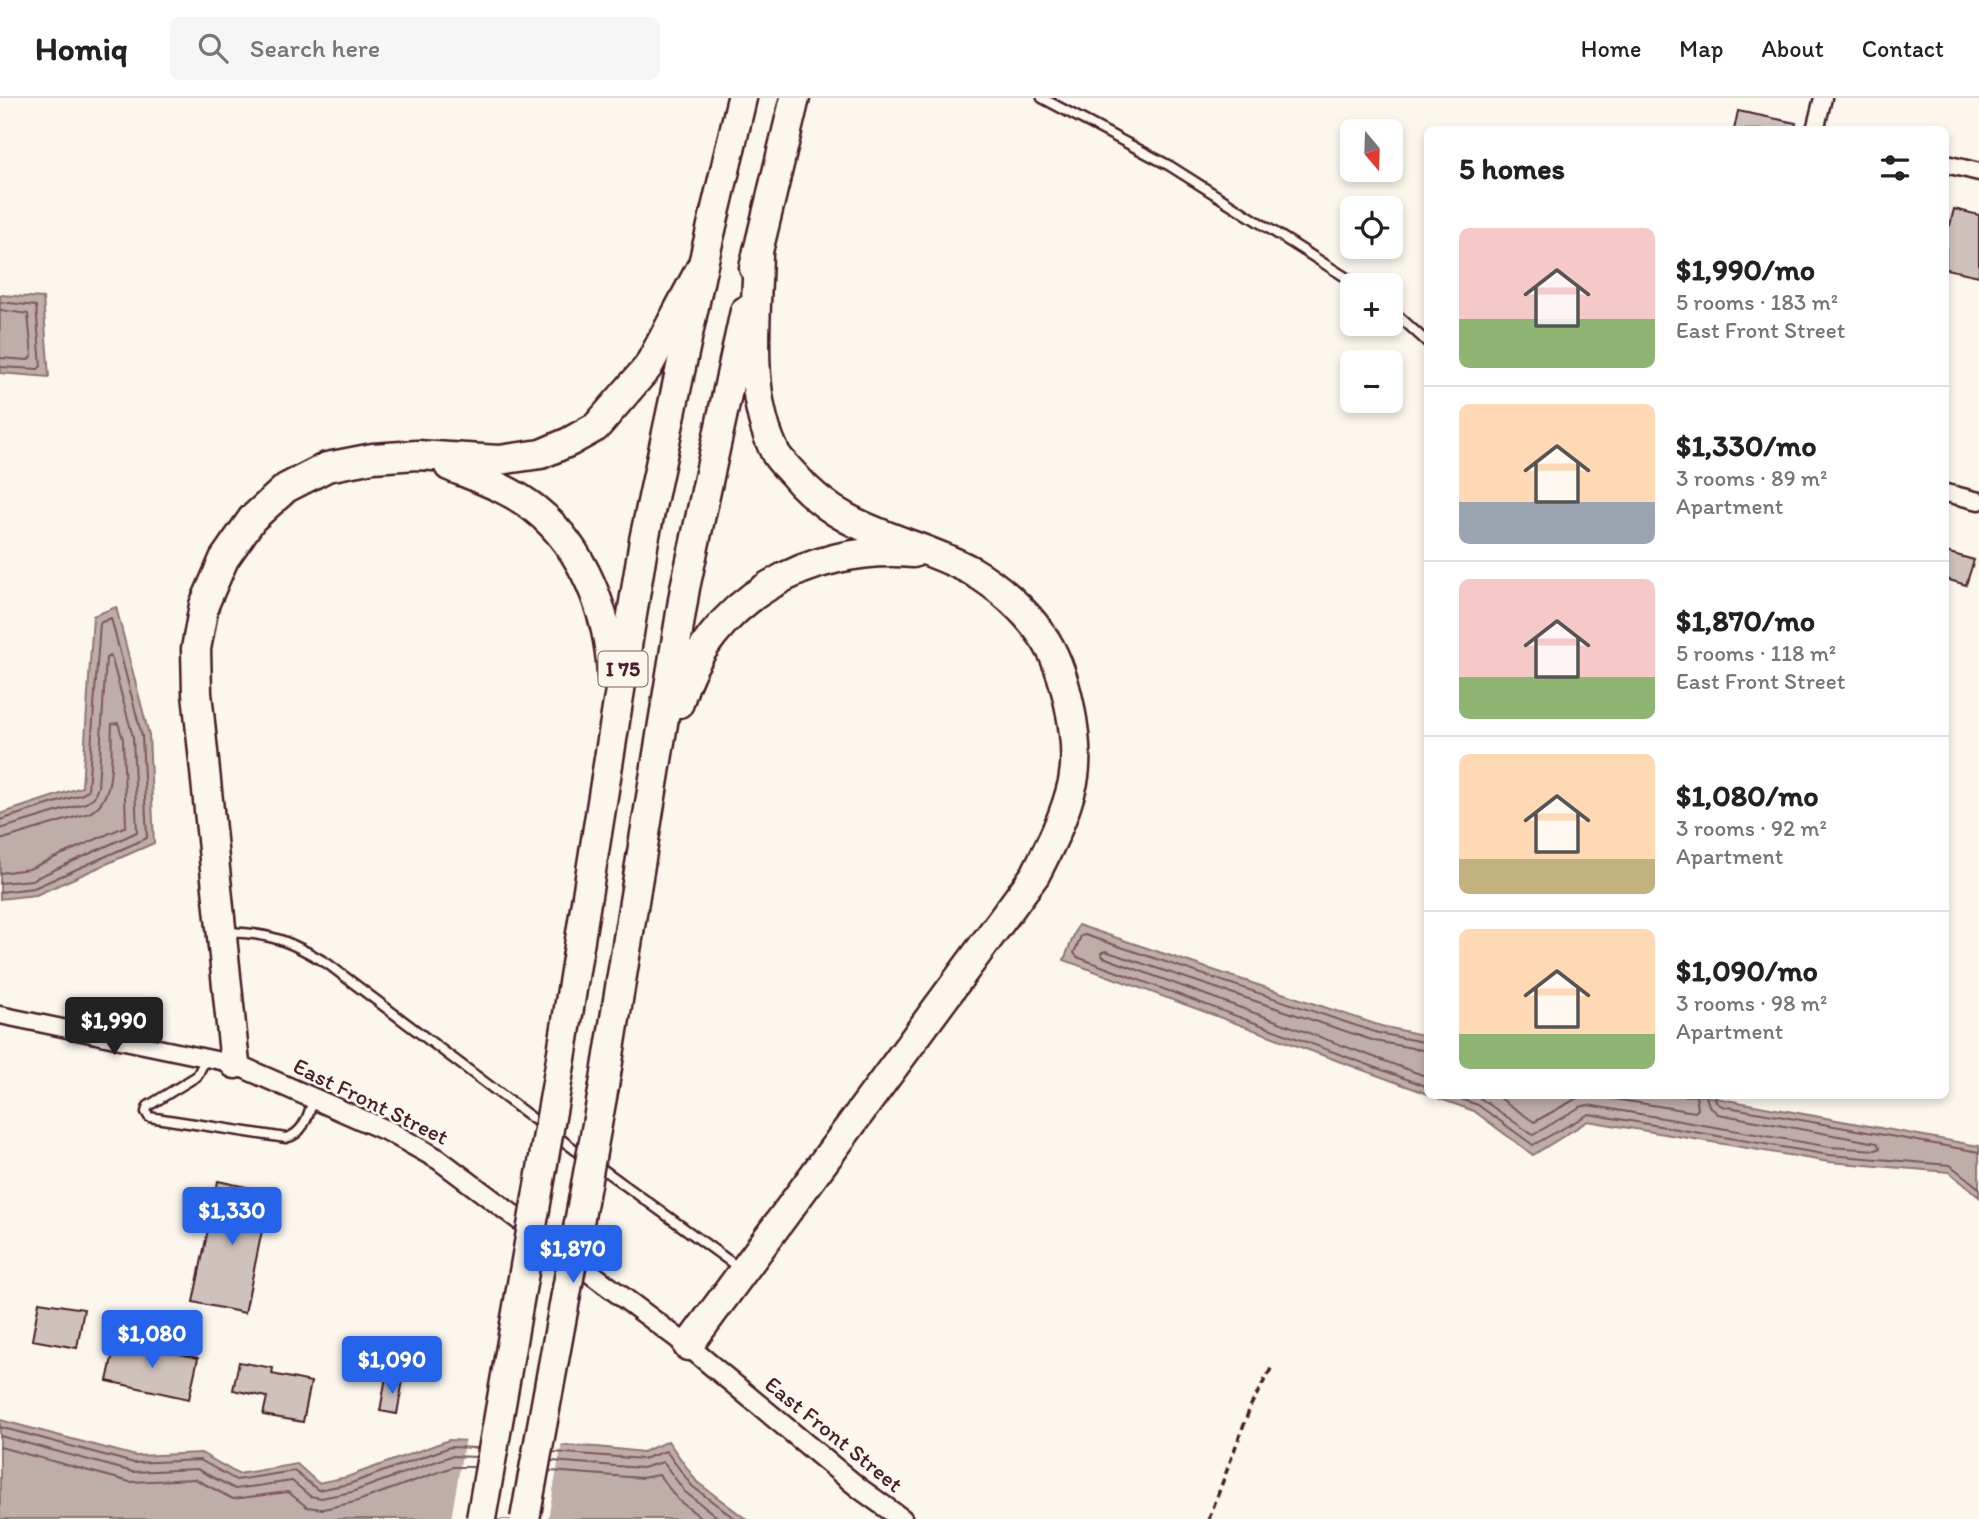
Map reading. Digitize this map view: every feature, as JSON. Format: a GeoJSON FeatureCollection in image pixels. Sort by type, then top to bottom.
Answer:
{"type":"FeatureCollection","features":[{"type":"Feature","properties":{"kind":"highway","name":"I 75"},"geometry":{"type":"LineString","coordinates":[[481,1519],[558,1077],[644,540],[703,264],[742,98]]}},
{"type":"Feature","properties":{"kind":"highway","name":"I 75"},"geometry":{"type":"LineString","coordinates":[[525,1519],[604,1086],[685,588],[794,98]]}},
{"type":"Feature","properties":{"kind":"highway"},"geometry":{"type":"LineString","coordinates":[[688,1346],[1035,875],[1062,824],[1074,779],[1073,733],[1064,684],[1043,635],[1012,601],[972,572],[843,519],[819,501],[777,455],[760,412],[756,347],[758,251]]}},
{"type":"Feature","properties":{"kind":"highway"},"geometry":{"type":"LineString","coordinates":[[236,1064],[197,693],[196,649],[204,605],[224,559],[252,519],[286,488],[327,467],[373,458],[417,455],[499,460],[541,454],[596,427],[648,367],[703,264]]}},
{"type":"Feature","properties":{"kind":"highway"},"geometry":{"type":"LineString","coordinates":[[417,455],[447,465],[514,496],[535,509],[574,552],[599,605],[611,656],[612,678],[604,781]]}},
{"type":"Feature","properties":{"kind":"highway"},"geometry":{"type":"LineString","coordinates":[[649,814],[683,691],[694,665],[713,635],[739,606],[780,578],[841,557],[892,551],[932,555]]}},
{"type":"Feature","properties":{"kind":"street"},"geometry":{"type":"LineString","coordinates":[[1816,126],[1823,98]]}},
{"type":"Feature","properties":{"kind":"street"},"geometry":{"type":"LineString","coordinates":[[1949,165],[1979,172]]}},
{"type":"Feature","properties":{"kind":"street"},"geometry":{"type":"LineString","coordinates":[[1949,494],[1979,501]]}},
{"type":"Feature","properties":{"kind":"street","name":"East Front Street"},"geometry":{"type":"LineString","coordinates":[[0,1014],[236,1064],[390,1132],[438,1159],[688,1346],[859,1488],[902,1519]]}},
{"type":"Feature","properties":{"kind":"lane"},"geometry":{"type":"LineString","coordinates":[[1042,98],[1170,166],[1340,274]]}},
{"type":"Feature","properties":{"kind":"lane"},"geometry":{"type":"LineString","coordinates":[[1403,320],[1424,339]]}},
{"type":"Feature","properties":{"kind":"lane"},"geometry":{"type":"LineString","coordinates":[[222,932],[256,933],[292,942],[328,964],[480,1081],[745,1272]]}},
{"type":"Feature","properties":{"kind":"lane"},"geometry":{"type":"LineString","coordinates":[[206,1057],[197,1076],[148,1106],[146,1112],[149,1117],[286,1138],[295,1136],[302,1129],[314,1098]]}},
{"type":"Feature","properties":{"kind":"path"},"geometry":{"type":"LineString","coordinates":[[1209,1519],[1251,1405],[1273,1365]]}},
{"type":"Feature","properties":{"kind":"water"},"geometry":{"type":"Polygon","coordinates":[[[0,295],[43,298],[49,377],[0,373],[0,295]]]}},
{"type":"Feature","properties":{"kind":"water"},"geometry":{"type":"Polygon","coordinates":[[[116,607],[149,735],[154,843],[36,895],[0,899],[0,814],[82,787],[93,616],[116,607]]]}},
{"type":"Feature","properties":{"kind":"water"},"geometry":{"type":"Polygon","coordinates":[[[1078,925],[1381,1026],[1424,1035],[1424,1093],[1064,960],[1078,925]]]}},
{"type":"Feature","properties":{"kind":"water"},"geometry":{"type":"Polygon","coordinates":[[[1440,1099],[1721,1099],[1979,1146],[1979,1197],[1949,1172],[1829,1162],[1588,1121],[1533,1155],[1474,1111],[1440,1099]]]}},
{"type":"Feature","properties":{"kind":"water"},"geometry":{"type":"Polygon","coordinates":[[[0,1420],[136,1456],[201,1453],[238,1474],[297,1464],[318,1483],[347,1477],[449,1440],[597,1447],[643,1452],[668,1441],[697,1482],[746,1519],[0,1519],[0,1420]]]}},
{"type":"Feature","properties":{"kind":"pier"},"geometry":{"type":"Polygon","coordinates":[[[465,1437],[562,1442],[548,1519],[451,1519],[465,1437]]]}},
{"type":"Feature","properties":{"kind":"building"},"geometry":{"type":"Polygon","coordinates":[[[1738,111],[1796,123],[1796,126],[1735,126],[1738,111]]]}},
{"type":"Feature","properties":{"kind":"building"},"geometry":{"type":"Polygon","coordinates":[[[1954,209],[1979,215],[1979,276],[1949,270],[1950,225],[1954,209]]]}},
{"type":"Feature","properties":{"kind":"building"},"geometry":{"type":"Polygon","coordinates":[[[1949,553],[1974,560],[1966,585],[1949,580],[1949,553]]]}},
{"type":"Feature","properties":{"kind":"building"},"geometry":{"type":"Polygon","coordinates":[[[218,1181],[270,1192],[245,1313],[193,1302],[218,1181]]]}},
{"type":"Feature","properties":{"kind":"building"},"geometry":{"type":"Polygon","coordinates":[[[39,1302],[84,1309],[77,1348],[32,1340],[39,1302]]]}},
{"type":"Feature","properties":{"kind":"building"},"geometry":{"type":"Polygon","coordinates":[[[116,1340],[198,1358],[189,1399],[107,1381],[116,1340]]]}},
{"type":"Feature","properties":{"kind":"building"},"geometry":{"type":"Polygon","coordinates":[[[239,1362],[273,1368],[272,1374],[311,1382],[303,1422],[263,1415],[267,1397],[233,1390],[239,1362]]]}},
{"type":"Feature","properties":{"kind":"building"},"geometry":{"type":"Polygon","coordinates":[[[386,1377],[403,1380],[397,1414],[380,1411],[386,1377]]]}}]}
